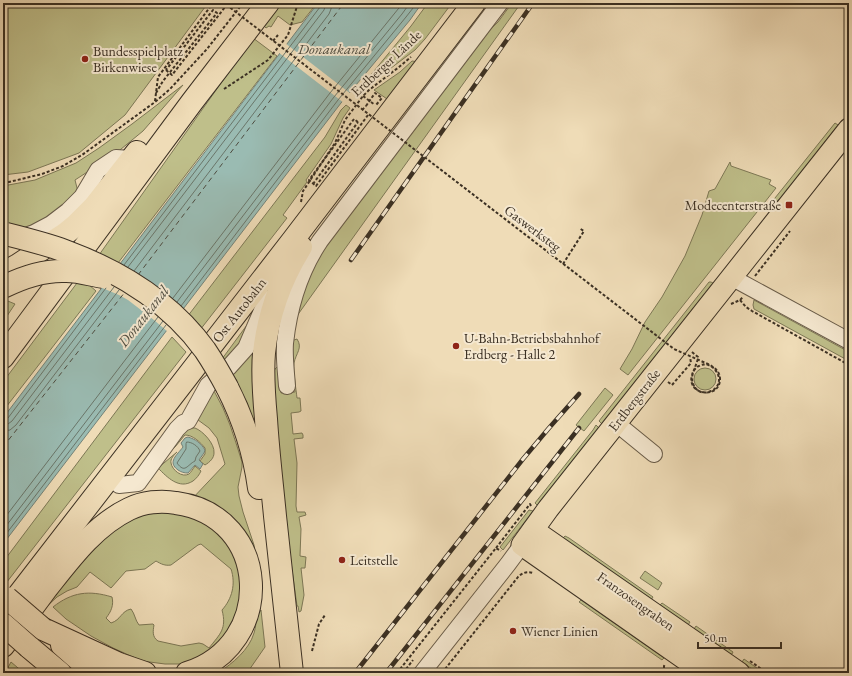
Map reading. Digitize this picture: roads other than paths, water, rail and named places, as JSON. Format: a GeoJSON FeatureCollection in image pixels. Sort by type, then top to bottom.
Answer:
{"type":"FeatureCollection","features":[{"type":"Feature","properties":{"kind":"highway"},"geometry":{"type":"LineString","coordinates":[[3,357],[268,3]]}},
{"type":"Feature","properties":{"kind":"highway","name":"Ost Autobahn"},"geometry":{"type":"LineString","coordinates":[[3,615],[317,196],[474,3]]}},
{"type":"Feature","properties":{"kind":"highway"},"geometry":{"type":"LineString","coordinates":[[3,273],[18,265],[76,225],[94,207],[157,129],[178,122]]}},
{"type":"Feature","properties":{"kind":"highway"},"geometry":{"type":"LineString","coordinates":[[3,636],[119,485],[237,325],[317,196],[330,204],[286,273],[272,315],[264,352],[264,395],[288,672]]}},
{"type":"Feature","properties":{"kind":"highway"},"geometry":{"type":"LineString","coordinates":[[7,241],[40,243],[65,251],[98,265],[126,280],[154,298],[178,319],[204,350],[236,404],[251,446],[261,503],[272,609],[288,672]]}},
{"type":"Feature","properties":{"kind":"highway"},"geometry":{"type":"LineString","coordinates":[[7,241],[24,250],[46,246]]}},
{"type":"Feature","properties":{"kind":"highway"},"geometry":{"type":"LineString","coordinates":[[3,287],[25,277],[52,271],[80,272],[126,280]]}},
{"type":"Feature","properties":{"kind":"highway"},"geometry":{"type":"LineString","coordinates":[[3,646],[72,557],[94,534],[130,508],[161,501],[172,502],[202,509],[212,515],[235,536],[246,556],[252,589],[248,613],[237,637],[215,660],[205,666],[187,673]]}},
{"type":"Feature","properties":{"kind":"highway"},"geometry":{"type":"LineString","coordinates":[[3,595],[94,673]]}},
{"type":"Feature","properties":{"kind":"highway"},"geometry":{"type":"LineString","coordinates":[[3,624],[60,673]]}},
{"type":"Feature","properties":{"kind":"highway"},"geometry":{"type":"LineString","coordinates":[[43,629],[119,664],[145,673]]}},
{"type":"Feature","properties":{"kind":"main road","name":"Erdbergstraße"},"geometry":{"type":"LineString","coordinates":[[522,545],[548,509],[849,128]]}},
{"type":"Feature","properties":{"kind":"main road","name":"Franzosengraben"},"geometry":{"type":"LineString","coordinates":[[522,545],[698,665],[739,673]]}},
{"type":"Feature","properties":{"kind":"street"},"geometry":{"type":"LineString","coordinates":[[287,386],[285,350],[288,324],[292,304],[311,255],[500,3]]}},
{"type":"Feature","properties":{"kind":"street"},"geometry":{"type":"LineString","coordinates":[[7,241],[34,233],[51,224],[68,211],[82,197],[98,170],[116,158],[132,159]]}},
{"type":"Feature","properties":{"kind":"street"},"geometry":{"type":"LineString","coordinates":[[732,277],[849,341]]}},
{"type":"Feature","properties":{"kind":"street"},"geometry":{"type":"LineString","coordinates":[[616,423],[654,454]]}},
{"type":"Feature","properties":{"kind":"street","name":"Erdbergstraße"},"geometry":{"type":"LineString","coordinates":[[417,667],[522,545]]}},
{"type":"Feature","properties":{"kind":"street"},"geometry":{"type":"LineString","coordinates":[[29,647],[46,673]]}},
{"type":"Feature","properties":{"kind":"water","name":"Donaukanal"},"geometry":{"type":"Polygon","coordinates":[[[318,3],[422,3],[410,20],[341,103],[3,544],[3,418],[318,3]]]}},
{"type":"Feature","properties":{"kind":"water"},"geometry":{"type":"Polygon","coordinates":[[[188,437],[202,445],[205,450],[199,460],[203,464],[200,469],[195,465],[188,473],[178,470],[173,464],[173,461],[183,447],[181,443],[188,437]]]}},
{"type":"Feature","properties":{"kind":"railway"},"geometry":{"type":"LineString","coordinates":[[351,260],[533,3]]}},
{"type":"Feature","properties":{"kind":"railway"},"geometry":{"type":"LineString","coordinates":[[355,673],[523,459],[579,394]]}},
{"type":"Feature","properties":{"kind":"railway"},"geometry":{"type":"LineString","coordinates":[[386,673],[579,428]]}},
{"type":"Feature","properties":{"kind":"place","name":"Bundesspielplatz Birkenwiese"},"geometry":{"type":"Point","coordinates":[85,59]}},
{"type":"Feature","properties":{"kind":"place","name":"Modecenterstraße"},"geometry":{"type":"Point","coordinates":[789,205]}},
{"type":"Feature","properties":{"kind":"place","name":"U-Bahn-Betriebsbahnhof Erdberg - Halle 2"},"geometry":{"type":"Point","coordinates":[456,346]}},
{"type":"Feature","properties":{"kind":"place","name":"Leitstelle"},"geometry":{"type":"Point","coordinates":[342,560]}},
{"type":"Feature","properties":{"kind":"place","name":"Wiener Linien"},"geometry":{"type":"Point","coordinates":[513,631]}}]}
